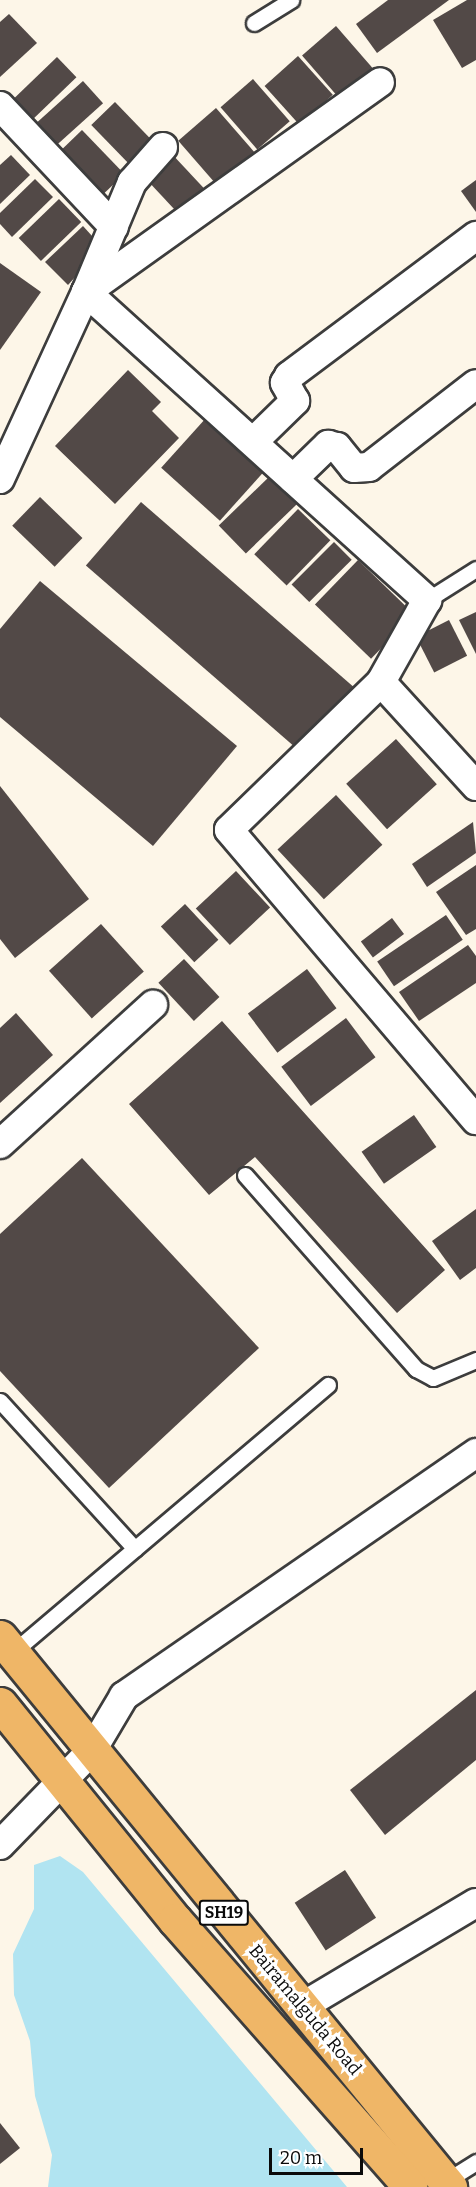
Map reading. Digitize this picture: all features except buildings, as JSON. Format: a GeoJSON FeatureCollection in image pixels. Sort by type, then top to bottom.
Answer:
{"type":"FeatureCollection","features":[{"type":"Feature","properties":{"kind":"main road","name":"Bairamalguda Road"},"geometry":{"type":"LineString","coordinates":[[7,1645],[206,1892],[303,2006],[448,2184]]}},
{"type":"Feature","properties":{"kind":"main road","name":"Bairamalguda Road"},"geometry":{"type":"LineString","coordinates":[[0,1704],[176,1920],[410,2187]]}},
{"type":"Feature","properties":{"kind":"main road"},"geometry":{"type":"LineString","coordinates":[[176,1920],[206,1892]]}},
{"type":"Feature","properties":{"kind":"street"},"geometry":{"type":"LineString","coordinates":[[86,292],[380,82]]}},
{"type":"Feature","properties":{"kind":"street"},"geometry":{"type":"LineString","coordinates":[[0,106],[114,227]]}},
{"type":"Feature","properties":{"kind":"street"},"geometry":{"type":"LineString","coordinates":[[0,479],[86,292],[132,182],[163,147]]}},
{"type":"Feature","properties":{"kind":"street"},"geometry":{"type":"LineString","coordinates":[[253,442],[295,401],[285,383],[289,376],[476,236]]}},
{"type":"Feature","properties":{"kind":"street"},"geometry":{"type":"LineString","coordinates":[[86,292],[428,600],[381,682],[229,830],[476,1120]]}},
{"type":"Feature","properties":{"kind":"street"},"geometry":{"type":"LineString","coordinates":[[293,479],[328,445],[337,447],[354,468],[369,467],[476,384]]}},
{"type":"Feature","properties":{"kind":"street"},"geometry":{"type":"LineString","coordinates":[[381,682],[476,786]]}},
{"type":"Feature","properties":{"kind":"street"},"geometry":{"type":"LineString","coordinates":[[0,1144],[153,1005]]}},
{"type":"Feature","properties":{"kind":"street"},"geometry":{"type":"LineString","coordinates":[[0,1845],[63,1783],[92,1750],[124,1696],[476,1453]]}},
{"type":"Feature","properties":{"kind":"street"},"geometry":{"type":"LineString","coordinates":[[303,2006],[476,1903]]}},
{"type":"Feature","properties":{"kind":"lane"},"geometry":{"type":"LineString","coordinates":[[254,23],[291,0]]}},
{"type":"Feature","properties":{"kind":"lane"},"geometry":{"type":"LineString","coordinates":[[428,600],[476,569]]}},
{"type":"Feature","properties":{"kind":"lane"},"geometry":{"type":"LineString","coordinates":[[245,1176],[416,1369],[433,1378],[476,1360]]}},
{"type":"Feature","properties":{"kind":"lane"},"geometry":{"type":"LineString","coordinates":[[7,1645],[135,1549],[328,1385]]}},
{"type":"Feature","properties":{"kind":"lane"},"geometry":{"type":"LineString","coordinates":[[0,1401],[135,1549]]}},
{"type":"Feature","properties":{"kind":"lane"},"geometry":{"type":"LineString","coordinates":[[448,2184],[476,2163]]}},
{"type":"Feature","properties":{"kind":"water"},"geometry":{"type":"Polygon","coordinates":[[[60,1856],[83,1872],[347,2187],[48,2187],[52,2155],[35,2096],[30,2041],[14,1995],[13,1954],[34,1909],[34,1865],[60,1856]]]}}]}
